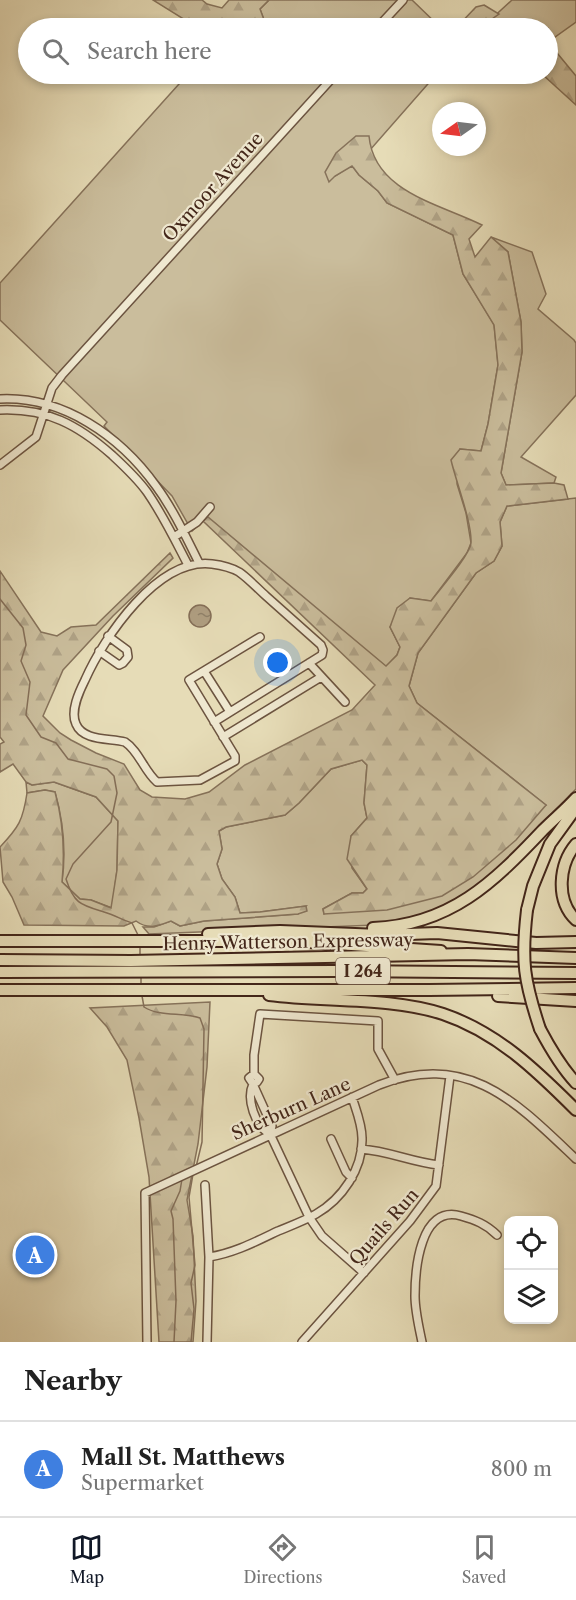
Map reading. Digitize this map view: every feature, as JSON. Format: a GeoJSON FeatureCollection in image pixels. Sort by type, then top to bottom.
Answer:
{"type":"FeatureCollection","features":[{"type":"Feature","properties":{"kind":"highway"},"geometry":{"type":"LineString","coordinates":[[332,934],[355,929],[382,928],[432,917],[471,898],[519,856],[576,798]]}},
{"type":"Feature","properties":{"kind":"highway"},"geometry":{"type":"LineString","coordinates":[[576,808],[550,844],[533,886],[527,910],[523,947],[528,993],[540,1029],[548,1045],[576,1083]]}},
{"type":"Feature","properties":{"kind":"highway"},"geometry":{"type":"LineString","coordinates":[[576,844],[564,864],[561,880],[564,901],[576,920]]}},
{"type":"Feature","properties":{"kind":"highway"},"geometry":{"type":"LineString","coordinates":[[0,941],[130,940],[280,931],[332,934],[438,933],[536,943],[576,942]]}},
{"type":"Feature","properties":{"kind":"highway"},"geometry":{"type":"LineString","coordinates":[[150,939],[326,942],[468,954]]}},
{"type":"Feature","properties":{"kind":"highway","name":"Henry Watterson Expressway"},"geometry":{"type":"LineString","coordinates":[[151,966],[468,954],[576,958]]}},
{"type":"Feature","properties":{"kind":"highway","name":"Henry Watterson Expressway"},"geometry":{"type":"LineString","coordinates":[[0,960],[131,966],[576,973]]}},
{"type":"Feature","properties":{"kind":"highway","name":"Henry Watterson Expressway"},"geometry":{"type":"LineString","coordinates":[[0,972],[131,966]]}},
{"type":"Feature","properties":{"kind":"highway"},"geometry":{"type":"LineString","coordinates":[[0,990],[576,988]]}},
{"type":"Feature","properties":{"kind":"highway"},"geometry":{"type":"LineString","coordinates":[[218,989],[288,998],[396,1006],[442,1014],[484,1033],[505,1046],[542,1076],[576,1110]]}},
{"type":"Feature","properties":{"kind":"highway"},"geometry":{"type":"LineString","coordinates":[[429,990],[576,1001]]}},
{"type":"Feature","properties":{"kind":"street"},"geometry":{"type":"LineString","coordinates":[[386,18],[403,0]]}},
{"type":"Feature","properties":{"kind":"street","name":"Oxmoor Avenue"},"geometry":{"type":"LineString","coordinates":[[0,465],[36,437],[52,388],[327,84]]}},
{"type":"Feature","properties":{"kind":"street"},"geometry":{"type":"LineString","coordinates":[[0,399],[26,400],[65,410],[86,421],[136,461],[156,486],[199,563]]}},
{"type":"Feature","properties":{"kind":"street"},"geometry":{"type":"LineString","coordinates":[[0,410],[22,410],[44,414],[63,420],[85,433],[124,466],[147,491],[188,565]]}},
{"type":"Feature","properties":{"kind":"street"},"geometry":{"type":"LineString","coordinates":[[174,537],[197,522],[210,507]]}},
{"type":"Feature","properties":{"kind":"street"},"geometry":{"type":"LineString","coordinates":[[214,722],[322,655],[324,650],[237,571],[215,564],[199,563],[188,565],[159,581],[126,614],[99,651],[80,691],[74,714],[76,725],[85,735],[125,742],[130,745],[151,777],[157,782],[200,780],[235,762],[235,756],[223,737],[214,722],[189,680],[260,637]]}},
{"type":"Feature","properties":{"kind":"street"},"geometry":{"type":"LineString","coordinates":[[99,651],[121,665],[128,657],[127,650],[108,636]]}},
{"type":"Feature","properties":{"kind":"street"},"geometry":{"type":"LineString","coordinates":[[309,663],[345,702]]}},
{"type":"Feature","properties":{"kind":"street"},"geometry":{"type":"LineString","coordinates":[[204,671],[230,712]]}},
{"type":"Feature","properties":{"kind":"street"},"geometry":{"type":"LineString","coordinates":[[223,737],[321,677]]}},
{"type":"Feature","properties":{"kind":"street"},"geometry":{"type":"LineString","coordinates":[[364,1273],[322,1236],[309,1217],[270,1134],[264,1131],[250,1103],[250,1089],[253,1084],[249,1078],[254,1074],[254,1055],[260,1014],[378,1022],[378,1049],[395,1080]]}},
{"type":"Feature","properties":{"kind":"street","name":"Sherburn Lane"},"geometry":{"type":"LineString","coordinates":[[147,1342],[145,1193],[352,1097],[395,1080],[419,1075],[450,1076],[483,1084],[500,1092],[518,1105],[576,1159]]}},
{"type":"Feature","properties":{"kind":"street","name":"Quails Run"},"geometry":{"type":"LineString","coordinates":[[302,1342],[364,1273],[436,1186],[450,1076]]}},
{"type":"Feature","properties":{"kind":"street"},"geometry":{"type":"LineString","coordinates":[[208,1257],[229,1254],[318,1213],[335,1198],[352,1178],[358,1164],[363,1138],[352,1097]]}},
{"type":"Feature","properties":{"kind":"street"},"geometry":{"type":"LineString","coordinates":[[331,1138],[346,1172],[352,1178]]}},
{"type":"Feature","properties":{"kind":"street"},"geometry":{"type":"LineString","coordinates":[[361,1149],[382,1151],[418,1163],[439,1165]]}},
{"type":"Feature","properties":{"kind":"street"},"geometry":{"type":"LineString","coordinates":[[205,1185],[208,1257],[207,1342]]}},
{"type":"Feature","properties":{"kind":"street"},"geometry":{"type":"LineString","coordinates":[[422,1342],[415,1297],[418,1257],[429,1227],[445,1215],[456,1214],[481,1222],[497,1235]]}},
{"type":"Feature","properties":{"kind":"green space"},"geometry":{"type":"Polygon","coordinates":[[[153,0],[202,0],[207,4],[222,8],[229,0],[269,0],[260,9],[263,18],[182,18],[153,0]]]}},
{"type":"Feature","properties":{"kind":"green space"},"geometry":{"type":"Polygon","coordinates":[[[269,0],[412,0],[431,18],[263,18],[260,9],[269,0]]]}},
{"type":"Feature","properties":{"kind":"green space"},"geometry":{"type":"Polygon","coordinates":[[[512,0],[576,0],[576,22],[558,35],[558,18],[492,18],[512,0]]]}},
{"type":"Feature","properties":{"kind":"green space"},"geometry":{"type":"Polygon","coordinates":[[[484,5],[499,14],[493,18],[466,18],[476,7],[484,5]]]}},
{"type":"Feature","properties":{"kind":"green space"},"geometry":{"type":"Polygon","coordinates":[[[558,54],[576,76],[576,105],[553,84],[558,84],[558,54]]]}},
{"type":"Feature","properties":{"kind":"green space"},"geometry":{"type":"Polygon","coordinates":[[[179,84],[428,84],[370,150],[335,176],[352,165],[387,203],[453,235],[463,274],[494,324],[498,365],[481,451],[460,449],[457,484],[466,513],[471,543],[467,553],[431,601],[410,598],[390,627],[400,647],[397,655],[386,667],[207,517],[192,531],[172,496],[104,426],[107,422],[0,320],[0,283],[179,84]]]}},
{"type":"Feature","properties":{"kind":"green space"},"geometry":{"type":"Polygon","coordinates":[[[356,136],[369,136],[374,155],[383,171],[396,183],[412,194],[482,225],[469,239],[475,257],[491,237],[508,252],[521,322],[522,352],[501,473],[506,485],[554,483],[564,485],[568,499],[507,506],[500,522],[502,546],[494,561],[476,573],[418,653],[409,686],[417,703],[546,805],[516,840],[473,877],[442,896],[387,910],[324,914],[323,909],[352,893],[363,893],[367,889],[347,859],[351,836],[367,818],[364,803],[367,765],[362,760],[331,769],[285,815],[226,827],[219,831],[222,849],[217,864],[222,879],[235,897],[240,913],[306,906],[307,911],[298,914],[204,921],[180,926],[171,921],[153,926],[145,926],[136,921],[124,926],[24,925],[3,882],[0,847],[19,823],[27,793],[45,790],[55,792],[63,837],[62,882],[80,899],[91,900],[111,908],[117,870],[118,821],[96,797],[54,782],[32,785],[26,782],[13,764],[0,772],[0,744],[4,742],[0,737],[0,571],[41,632],[57,636],[71,627],[96,625],[170,553],[173,558],[113,616],[63,670],[43,716],[60,733],[71,740],[124,764],[140,790],[152,797],[185,799],[209,792],[245,765],[352,710],[375,685],[203,521],[208,517],[386,666],[397,655],[400,647],[390,627],[397,608],[410,598],[431,601],[469,548],[471,534],[469,524],[451,460],[460,449],[481,451],[498,365],[494,325],[463,274],[453,235],[387,203],[352,166],[329,182],[325,172],[336,153],[356,136]]]}},
{"type":"Feature","properties":{"kind":"green space"},"geometry":{"type":"Polygon","coordinates":[[[491,237],[532,252],[546,294],[538,309],[576,343],[576,395],[521,457],[556,477],[554,483],[506,485],[501,473],[522,352],[521,322],[508,252],[491,237]]]}},
{"type":"Feature","properties":{"kind":"green space"},"geometry":{"type":"Polygon","coordinates":[[[576,498],[576,789],[508,862],[479,887],[463,897],[421,915],[387,923],[149,934],[143,927],[154,927],[171,921],[180,926],[204,921],[298,914],[306,906],[240,913],[235,897],[222,879],[217,864],[222,849],[219,831],[226,827],[285,815],[331,769],[362,760],[367,765],[364,803],[367,818],[351,836],[352,868],[367,889],[363,893],[352,893],[323,909],[324,914],[546,805],[417,703],[409,686],[418,653],[476,573],[494,561],[502,546],[500,522],[507,506],[576,498]]]}},
{"type":"Feature","properties":{"kind":"green space"},"geometry":{"type":"Polygon","coordinates":[[[26,782],[32,785],[54,782],[96,797],[118,821],[117,870],[112,908],[91,900],[80,899],[62,882],[63,837],[55,792],[45,790],[27,793],[26,782]]]}},
{"type":"Feature","properties":{"kind":"green space"},"geometry":{"type":"Polygon","coordinates":[[[210,1002],[207,1067],[198,1144],[187,1200],[193,1236],[196,1301],[193,1342],[159,1342],[149,1177],[139,1118],[127,1060],[107,1027],[90,1008],[210,1002]]]}},
{"type":"Feature","properties":{"kind":"water"},"geometry":{"type":"Polygon","coordinates":[[[200,605],[208,608],[211,616],[208,624],[200,627],[192,624],[189,616],[192,608],[200,605]]]}},
{"type":"Feature","properties":{"kind":"waterway"},"geometry":{"type":"LineString","coordinates":[[0,599],[23,628],[26,645],[21,661],[30,682],[26,715],[41,737],[56,743],[68,759],[107,769],[114,776],[117,793],[111,822],[73,864],[66,879],[69,887],[75,899],[84,905],[132,923],[139,937]]}},
{"type":"Feature","properties":{"kind":"waterway"},"geometry":{"type":"LineString","coordinates":[[140,945],[140,955]]}},
{"type":"Feature","properties":{"kind":"waterway"},"geometry":{"type":"LineString","coordinates":[[141,975],[141,985]]}},
{"type":"Feature","properties":{"kind":"waterway"},"geometry":{"type":"LineString","coordinates":[[142,996],[144,1007],[157,1012],[200,1018],[204,1029],[202,1142],[196,1167]]}},
{"type":"Feature","properties":{"kind":"waterway"},"geometry":{"type":"LineString","coordinates":[[191,1342],[194,1309],[191,1283],[195,1265],[189,1197],[193,1174]]}},
{"type":"Feature","properties":{"kind":"waterway"},"geometry":{"type":"LineString","coordinates":[[174,1342],[176,1301],[171,1211],[180,1191],[182,1179]]}},
{"type":"Feature","properties":{"kind":"place","name":"Mall St. Matthews"},"geometry":{"type":"Point","coordinates":[35,1255]}}]}
